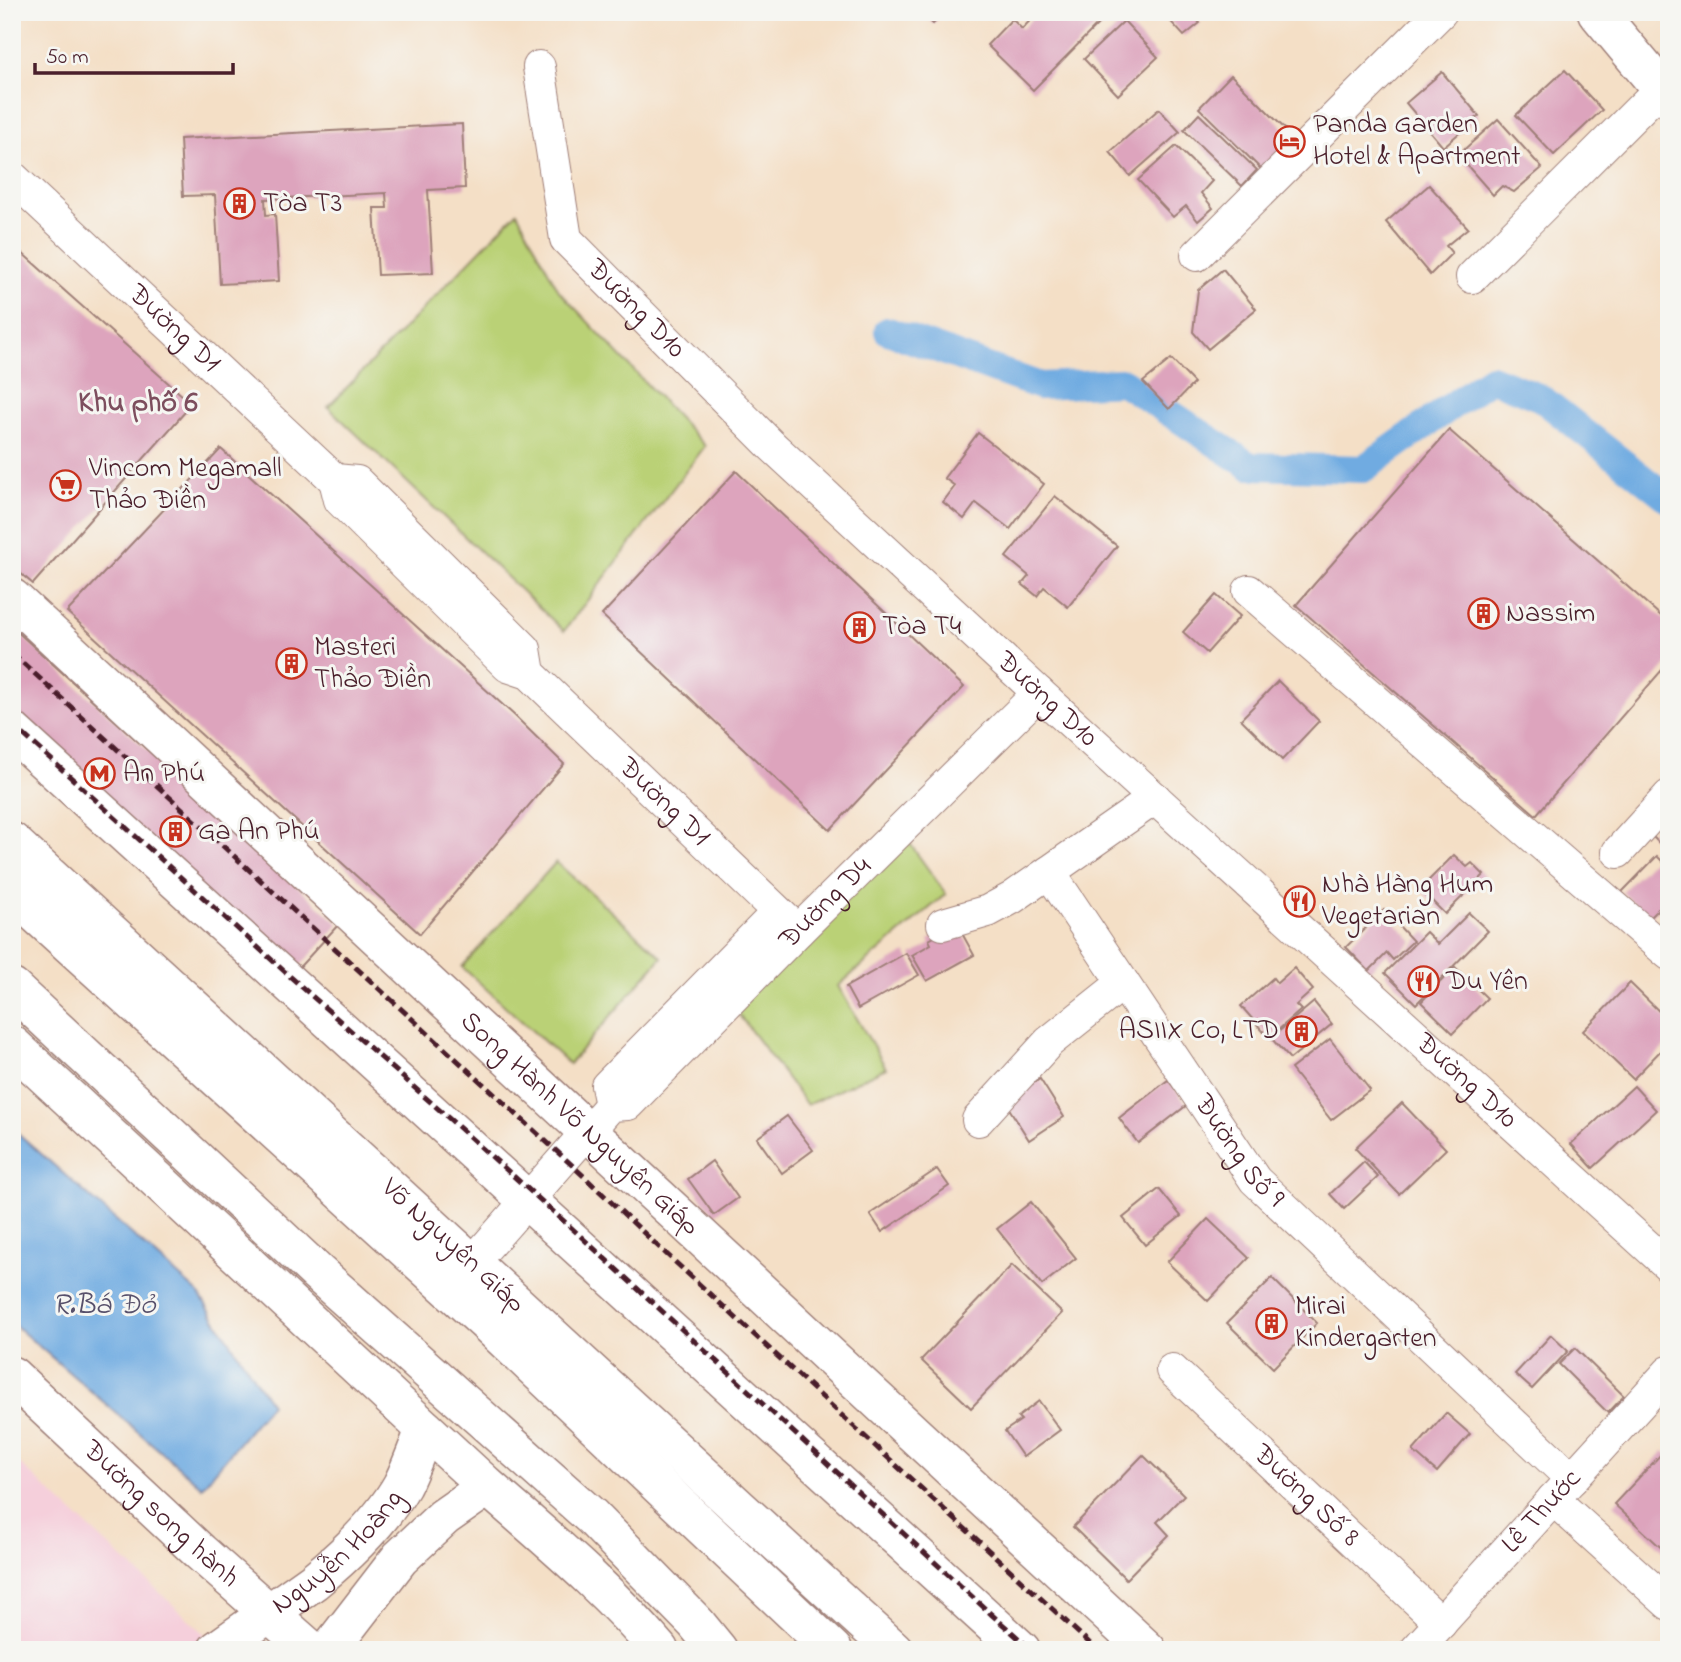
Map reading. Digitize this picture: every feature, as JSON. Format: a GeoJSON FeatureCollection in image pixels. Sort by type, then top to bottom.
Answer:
{"type":"FeatureCollection","features":[{"type":"Feature","properties":{"kind":"main road"},"geometry":{"type":"LineString","coordinates":[[1597,12],[1664,93]]}},
{"type":"Feature","properties":{"kind":"main road","name":"Song Hành Võ Nguyên Giáp"},"geometry":{"type":"LineString","coordinates":[[12,598],[600,1118],[1147,1650]]}},
{"type":"Feature","properties":{"kind":"main road"},"geometry":{"type":"LineString","coordinates":[[12,731],[1021,1650]]}},
{"type":"Feature","properties":{"kind":"main road","name":"Võ Nguyên Giáp"},"geometry":{"type":"LineString","coordinates":[[12,842],[894,1650]]}},
{"type":"Feature","properties":{"kind":"main road","name":"Võ Nguyên Giáp"},"geometry":{"type":"LineString","coordinates":[[12,892],[488,1324],[833,1650]]}},
{"type":"Feature","properties":{"kind":"main road"},"geometry":{"type":"LineString","coordinates":[[12,988],[318,1273],[592,1517],[696,1623],[718,1650]]}},
{"type":"Feature","properties":{"kind":"main road"},"geometry":{"type":"LineString","coordinates":[[12,1045],[487,1487],[557,1547],[636,1622],[659,1650]]}},
{"type":"Feature","properties":{"kind":"main road","name":"Đường song hành"},"geometry":{"type":"LineString","coordinates":[[12,1376],[200,1552],[312,1650]]}},
{"type":"Feature","properties":{"kind":"main road","name":"Nguyễn Hoàng"},"geometry":{"type":"LineString","coordinates":[[217,1650],[329,1570],[372,1525],[402,1485],[425,1429]]}},
{"type":"Feature","properties":{"kind":"main road","name":"Nguyễn Hoàng"},"geometry":{"type":"LineString","coordinates":[[329,1650],[400,1558],[444,1517],[487,1487]]}},
{"type":"Feature","properties":{"kind":"street"},"geometry":{"type":"LineString","coordinates":[[1197,255],[1441,12]]}},
{"type":"Feature","properties":{"kind":"street","name":"Đường D10"},"geometry":{"type":"LineString","coordinates":[[539,67],[566,239],[771,444],[1669,1266]]}},
{"type":"Feature","properties":{"kind":"street"},"geometry":{"type":"LineString","coordinates":[[1472,277],[1664,93]]}},
{"type":"Feature","properties":{"kind":"street","name":"Đường D1"},"geometry":{"type":"LineString","coordinates":[[12,177],[335,480],[357,482],[525,649],[529,673],[787,922]]}},
{"type":"Feature","properties":{"kind":"street"},"geometry":{"type":"LineString","coordinates":[[1249,591],[1669,954]]}},
{"type":"Feature","properties":{"kind":"street","name":"Đường D4"},"geometry":{"type":"LineString","coordinates":[[472,1263],[600,1118],[607,1086],[668,1044],[787,922],[1040,693]]}},
{"type":"Feature","properties":{"kind":"street"},"geometry":{"type":"LineString","coordinates":[[1618,852],[1669,796]]}},
{"type":"Feature","properties":{"kind":"street"},"geometry":{"type":"LineString","coordinates":[[943,924],[988,911],[1012,898],[1155,798]]}},
{"type":"Feature","properties":{"kind":"street","name":"Đường Số 9"},"geometry":{"type":"LineString","coordinates":[[1049,872],[1255,1180],[1562,1489],[1669,1604]]}},
{"type":"Feature","properties":{"kind":"street"},"geometry":{"type":"LineString","coordinates":[[978,1120],[1049,1042],[1123,983]]}},
{"type":"Feature","properties":{"kind":"street","name":"Đường Số 8"},"geometry":{"type":"LineString","coordinates":[[1172,1370],[1441,1623]]}},
{"type":"Feature","properties":{"kind":"street","name":"Lê Thước"},"geometry":{"type":"LineString","coordinates":[[1416,1650],[1669,1372]]}},
{"type":"Feature","properties":{"kind":"shaded area"},"geometry":{"type":"Polygon","coordinates":[[[12,1457],[205,1634],[190,1650],[12,1650],[12,1457]]]}},
{"type":"Feature","properties":{"kind":"green space"},"geometry":{"type":"Polygon","coordinates":[[[517,212],[559,291],[705,446],[564,631],[328,407],[517,212]]]}},
{"type":"Feature","properties":{"kind":"green space"},"geometry":{"type":"Polygon","coordinates":[[[903,834],[946,894],[838,986],[886,1068],[807,1105],[733,1007],[903,834]]]}},
{"type":"Feature","properties":{"kind":"green space"},"geometry":{"type":"Polygon","coordinates":[[[556,862],[662,957],[569,1064],[462,967],[556,862]]]}},
{"type":"Feature","properties":{"kind":"water","name":"R.Bá Đỏ"},"geometry":{"type":"Polygon","coordinates":[[[12,1128],[198,1293],[271,1404],[202,1487],[12,1323],[12,1128]]]}},
{"type":"Feature","properties":{"kind":"building"},"geometry":{"type":"Polygon","coordinates":[[[921,12],[945,12],[933,24],[921,12]]]}},
{"type":"Feature","properties":{"kind":"building"},"geometry":{"type":"Polygon","coordinates":[[[1038,12],[1110,12],[1033,90],[987,45],[1012,19],[1022,29],[1038,12]]]}},
{"type":"Feature","properties":{"kind":"building"},"geometry":{"type":"Polygon","coordinates":[[[1162,12],[1189,12],[1200,23],[1184,36],[1162,12]]]}},
{"type":"Feature","properties":{"kind":"building"},"geometry":{"type":"Polygon","coordinates":[[[1124,21],[1158,57],[1118,95],[1084,59],[1124,21]]]}},
{"type":"Feature","properties":{"kind":"building"},"geometry":{"type":"Polygon","coordinates":[[[1565,70],[1602,110],[1554,155],[1516,115],[1565,70]]]}},
{"type":"Feature","properties":{"kind":"building"},"geometry":{"type":"Polygon","coordinates":[[[1442,72],[1479,116],[1443,147],[1406,103],[1442,72]]]}},
{"type":"Feature","properties":{"kind":"building"},"geometry":{"type":"Polygon","coordinates":[[[1231,75],[1299,143],[1267,175],[1199,108],[1231,75]]]}},
{"type":"Feature","properties":{"kind":"building"},"geometry":{"type":"Polygon","coordinates":[[[1159,109],[1180,132],[1130,176],[1110,152],[1159,109]]]}},
{"type":"Feature","properties":{"kind":"building"},"geometry":{"type":"Polygon","coordinates":[[[1199,114],[1257,170],[1242,186],[1184,130],[1199,114]]]}},
{"type":"Feature","properties":{"kind":"building"},"geometry":{"type":"Polygon","coordinates":[[[1498,119],[1542,168],[1514,192],[1502,186],[1493,195],[1458,155],[1498,119]]]}},
{"type":"Feature","properties":{"kind":"building","name":"Tòa T3"},"geometry":{"type":"Polygon","coordinates":[[[462,124],[465,188],[428,190],[433,273],[378,275],[374,208],[387,208],[386,193],[265,199],[266,215],[275,214],[279,281],[220,284],[215,195],[183,196],[180,139],[462,124]]]}},
{"type":"Feature","properties":{"kind":"building"},"geometry":{"type":"Polygon","coordinates":[[[1176,146],[1212,181],[1201,193],[1213,208],[1198,221],[1186,206],[1173,217],[1138,180],[1176,146]]]}},
{"type":"Feature","properties":{"kind":"building"},"geometry":{"type":"Polygon","coordinates":[[[1429,185],[1468,228],[1446,246],[1452,253],[1430,275],[1386,222],[1429,185]]]}},
{"type":"Feature","properties":{"kind":"building","name":"Vincom Megamall Thảo Điền"},"geometry":{"type":"Polygon","coordinates":[[[12,244],[192,404],[33,584],[12,566],[12,244]]]}},
{"type":"Feature","properties":{"kind":"building"},"geometry":{"type":"Polygon","coordinates":[[[1223,269],[1256,309],[1208,349],[1193,332],[1198,290],[1223,269]]]}},
{"type":"Feature","properties":{"kind":"building"},"geometry":{"type":"Polygon","coordinates":[[[1171,359],[1194,383],[1169,409],[1143,382],[1171,359]]]}},
{"type":"Feature","properties":{"kind":"building","name":"Nassim"},"geometry":{"type":"Polygon","coordinates":[[[1449,430],[1669,623],[1669,662],[1536,815],[1296,605],[1449,430]]]}},
{"type":"Feature","properties":{"kind":"building"},"geometry":{"type":"Polygon","coordinates":[[[978,433],[1044,484],[1010,529],[976,503],[964,519],[943,502],[955,486],[944,478],[978,433]]]}},
{"type":"Feature","properties":{"kind":"building","name":"Masteri Thảo Điền"},"geometry":{"type":"Polygon","coordinates":[[[221,449],[515,716],[564,764],[420,934],[67,612],[221,449]]]}},
{"type":"Feature","properties":{"kind":"building"},"geometry":{"type":"Polygon","coordinates":[[[736,471],[964,687],[830,830],[602,615],[736,471]]]}},
{"type":"Feature","properties":{"kind":"building"},"geometry":{"type":"Polygon","coordinates":[[[1055,496],[1117,546],[1068,607],[1044,587],[1037,596],[1022,584],[1029,576],[1006,557],[1055,496]]]}},
{"type":"Feature","properties":{"kind":"building"},"geometry":{"type":"Polygon","coordinates":[[[1216,595],[1240,616],[1207,653],[1183,632],[1216,595]]]}},
{"type":"Feature","properties":{"kind":"building","name":"Ga An Phú"},"geometry":{"type":"Polygon","coordinates":[[[12,627],[339,924],[282,986],[12,740],[12,627]]]}},
{"type":"Feature","properties":{"kind":"building"},"geometry":{"type":"Polygon","coordinates":[[[1278,681],[1319,721],[1282,760],[1241,719],[1278,681]]]}},
{"type":"Feature","properties":{"kind":"building"},"geometry":{"type":"Polygon","coordinates":[[[1669,815],[1669,853],[1650,834],[1669,815]]]}},
{"type":"Feature","properties":{"kind":"building"},"geometry":{"type":"Polygon","coordinates":[[[1454,855],[1467,867],[1472,863],[1484,875],[1445,914],[1420,889],[1454,855]]]}},
{"type":"Feature","properties":{"kind":"building"},"geometry":{"type":"Polygon","coordinates":[[[1657,856],[1669,868],[1669,898],[1649,918],[1622,892],[1657,856]]]}},
{"type":"Feature","properties":{"kind":"building"},"geometry":{"type":"Polygon","coordinates":[[[1384,910],[1413,941],[1393,960],[1387,953],[1369,971],[1346,947],[1384,910]]]}},
{"type":"Feature","properties":{"kind":"building"},"geometry":{"type":"Polygon","coordinates":[[[1469,913],[1488,931],[1416,1004],[1385,973],[1426,932],[1438,944],[1469,913]]]}},
{"type":"Feature","properties":{"kind":"building"},"geometry":{"type":"Polygon","coordinates":[[[959,928],[974,955],[927,981],[912,955],[931,944],[929,940],[959,928]]]}},
{"type":"Feature","properties":{"kind":"building"},"geometry":{"type":"Polygon","coordinates":[[[906,953],[919,975],[858,1009],[846,987],[906,953]]]}},
{"type":"Feature","properties":{"kind":"building"},"geometry":{"type":"Polygon","coordinates":[[[1455,967],[1487,998],[1453,1033],[1421,1002],[1455,967]]]}},
{"type":"Feature","properties":{"kind":"building"},"geometry":{"type":"Polygon","coordinates":[[[1294,968],[1313,990],[1296,1005],[1301,1010],[1269,1038],[1241,1006],[1273,978],[1277,983],[1294,968]]]}},
{"type":"Feature","properties":{"kind":"building"},"geometry":{"type":"Polygon","coordinates":[[[1630,983],[1669,1021],[1669,1042],[1633,1079],[1583,1031],[1630,983]]]}},
{"type":"Feature","properties":{"kind":"building","name":"ASIIX Co, LTD"},"geometry":{"type":"Polygon","coordinates":[[[1314,1002],[1332,1024],[1290,1059],[1271,1038],[1314,1002]]]}},
{"type":"Feature","properties":{"kind":"building"},"geometry":{"type":"Polygon","coordinates":[[[1330,1039],[1370,1090],[1331,1120],[1291,1069],[1330,1039]]]}},
{"type":"Feature","properties":{"kind":"building"},"geometry":{"type":"Polygon","coordinates":[[[1040,1079],[1064,1117],[1029,1140],[1005,1102],[1040,1079]]]}},
{"type":"Feature","properties":{"kind":"building"},"geometry":{"type":"Polygon","coordinates":[[[1168,1080],[1187,1105],[1138,1143],[1119,1118],[1168,1080]]]}},
{"type":"Feature","properties":{"kind":"building"},"geometry":{"type":"Polygon","coordinates":[[[1634,1086],[1656,1110],[1593,1168],[1571,1144],[1634,1086]]]}},
{"type":"Feature","properties":{"kind":"building"},"geometry":{"type":"Polygon","coordinates":[[[1402,1103],[1446,1149],[1399,1194],[1355,1148],[1402,1103]]]}},
{"type":"Feature","properties":{"kind":"building"},"geometry":{"type":"Polygon","coordinates":[[[787,1116],[813,1150],[782,1173],[757,1138],[787,1116]]]}},
{"type":"Feature","properties":{"kind":"building"},"geometry":{"type":"Polygon","coordinates":[[[712,1161],[738,1198],[714,1215],[688,1179],[712,1161]]]}},
{"type":"Feature","properties":{"kind":"building"},"geometry":{"type":"Polygon","coordinates":[[[1364,1162],[1378,1177],[1344,1209],[1330,1194],[1364,1162]]]}},
{"type":"Feature","properties":{"kind":"building"},"geometry":{"type":"Polygon","coordinates":[[[937,1169],[949,1186],[882,1232],[870,1214],[937,1169]]]}},
{"type":"Feature","properties":{"kind":"building"},"geometry":{"type":"Polygon","coordinates":[[[1159,1189],[1181,1216],[1145,1245],[1123,1218],[1159,1189]]]}},
{"type":"Feature","properties":{"kind":"building"},"geometry":{"type":"Polygon","coordinates":[[[1031,1202],[1076,1258],[1042,1285],[997,1229],[1031,1202]]]}},
{"type":"Feature","properties":{"kind":"building"},"geometry":{"type":"Polygon","coordinates":[[[1208,1219],[1249,1258],[1208,1301],[1167,1262],[1208,1219]]]}},
{"type":"Feature","properties":{"kind":"building"},"geometry":{"type":"Polygon","coordinates":[[[1012,1265],[1062,1313],[971,1408],[921,1360],[1012,1265]]]}},
{"type":"Feature","properties":{"kind":"building","name":"Mirai Kindergarten"},"geometry":{"type":"Polygon","coordinates":[[[1272,1278],[1317,1323],[1273,1368],[1227,1323],[1272,1278]]]}},
{"type":"Feature","properties":{"kind":"building"},"geometry":{"type":"Polygon","coordinates":[[[1551,1335],[1568,1351],[1532,1389],[1515,1374],[1551,1335]]]}},
{"type":"Feature","properties":{"kind":"building"},"geometry":{"type":"Polygon","coordinates":[[[1575,1348],[1624,1396],[1608,1413],[1559,1364],[1575,1348]]]}},
{"type":"Feature","properties":{"kind":"building"},"geometry":{"type":"Polygon","coordinates":[[[1039,1401],[1060,1430],[1023,1457],[1005,1431],[1021,1420],[1018,1417],[1039,1401]]]}},
{"type":"Feature","properties":{"kind":"building"},"geometry":{"type":"Polygon","coordinates":[[[1446,1413],[1470,1434],[1437,1472],[1413,1451],[1446,1413]]]}},
{"type":"Feature","properties":{"kind":"building"},"geometry":{"type":"Polygon","coordinates":[[[1664,1451],[1669,1455],[1669,1555],[1614,1504],[1664,1451]]]}},
{"type":"Feature","properties":{"kind":"building"},"geometry":{"type":"Polygon","coordinates":[[[1143,1455],[1184,1495],[1157,1522],[1169,1535],[1126,1579],[1073,1527],[1143,1455]]]}},
{"type":"Feature","properties":{"kind":"waterway"},"geometry":{"type":"LineString","coordinates":[[888,331],[1040,386],[1123,382],[1250,466],[1363,469],[1491,378],[1541,398],[1669,499]]}},
{"type":"Feature","properties":{"kind":"railway"},"geometry":{"type":"LineString","coordinates":[[12,653],[1097,1650]]}},
{"type":"Feature","properties":{"kind":"railway"},"geometry":{"type":"LineString","coordinates":[[12,724],[576,1232],[1032,1650]]}},
{"type":"Feature","properties":{"kind":"place","name":"Panda Garden Hotel & Apartment"},"geometry":{"type":"Point","coordinates":[1290,141]}},
{"type":"Feature","properties":{"kind":"place","name":"Tòa T3"},"geometry":{"type":"Point","coordinates":[240,204]}},
{"type":"Feature","properties":{"kind":"place","name":"Vincom Megamall Thảo Điền"},"geometry":{"type":"Point","coordinates":[66,485]}},
{"type":"Feature","properties":{"kind":"place","name":"Nassim"},"geometry":{"type":"Point","coordinates":[1483,614]}},
{"type":"Feature","properties":{"kind":"place","name":"Tòa T4"},"geometry":{"type":"Point","coordinates":[859,627]}},
{"type":"Feature","properties":{"kind":"place","name":"Masteri Thảo Điền"},"geometry":{"type":"Point","coordinates":[291,664]}},
{"type":"Feature","properties":{"kind":"place","name":"An Phú"},"geometry":{"type":"Point","coordinates":[100,774]}},
{"type":"Feature","properties":{"kind":"place","name":"Ga An Phú"},"geometry":{"type":"Point","coordinates":[175,832]}},
{"type":"Feature","properties":{"kind":"place","name":"Nhà Hàng Hum Vegetarian"},"geometry":{"type":"Point","coordinates":[1299,901]}},
{"type":"Feature","properties":{"kind":"place","name":"Du Yên"},"geometry":{"type":"Point","coordinates":[1423,982]}},
{"type":"Feature","properties":{"kind":"place","name":"ASIIX Co, LTD"},"geometry":{"type":"Point","coordinates":[1302,1031]}},
{"type":"Feature","properties":{"kind":"place","name":"Mirai Kindergarten"},"geometry":{"type":"Point","coordinates":[1272,1323]}},
{"type":"Feature","properties":{"kind":"district","name":"Khu phố 6"},"geometry":{"type":"Point","coordinates":[138,404]}}]}
